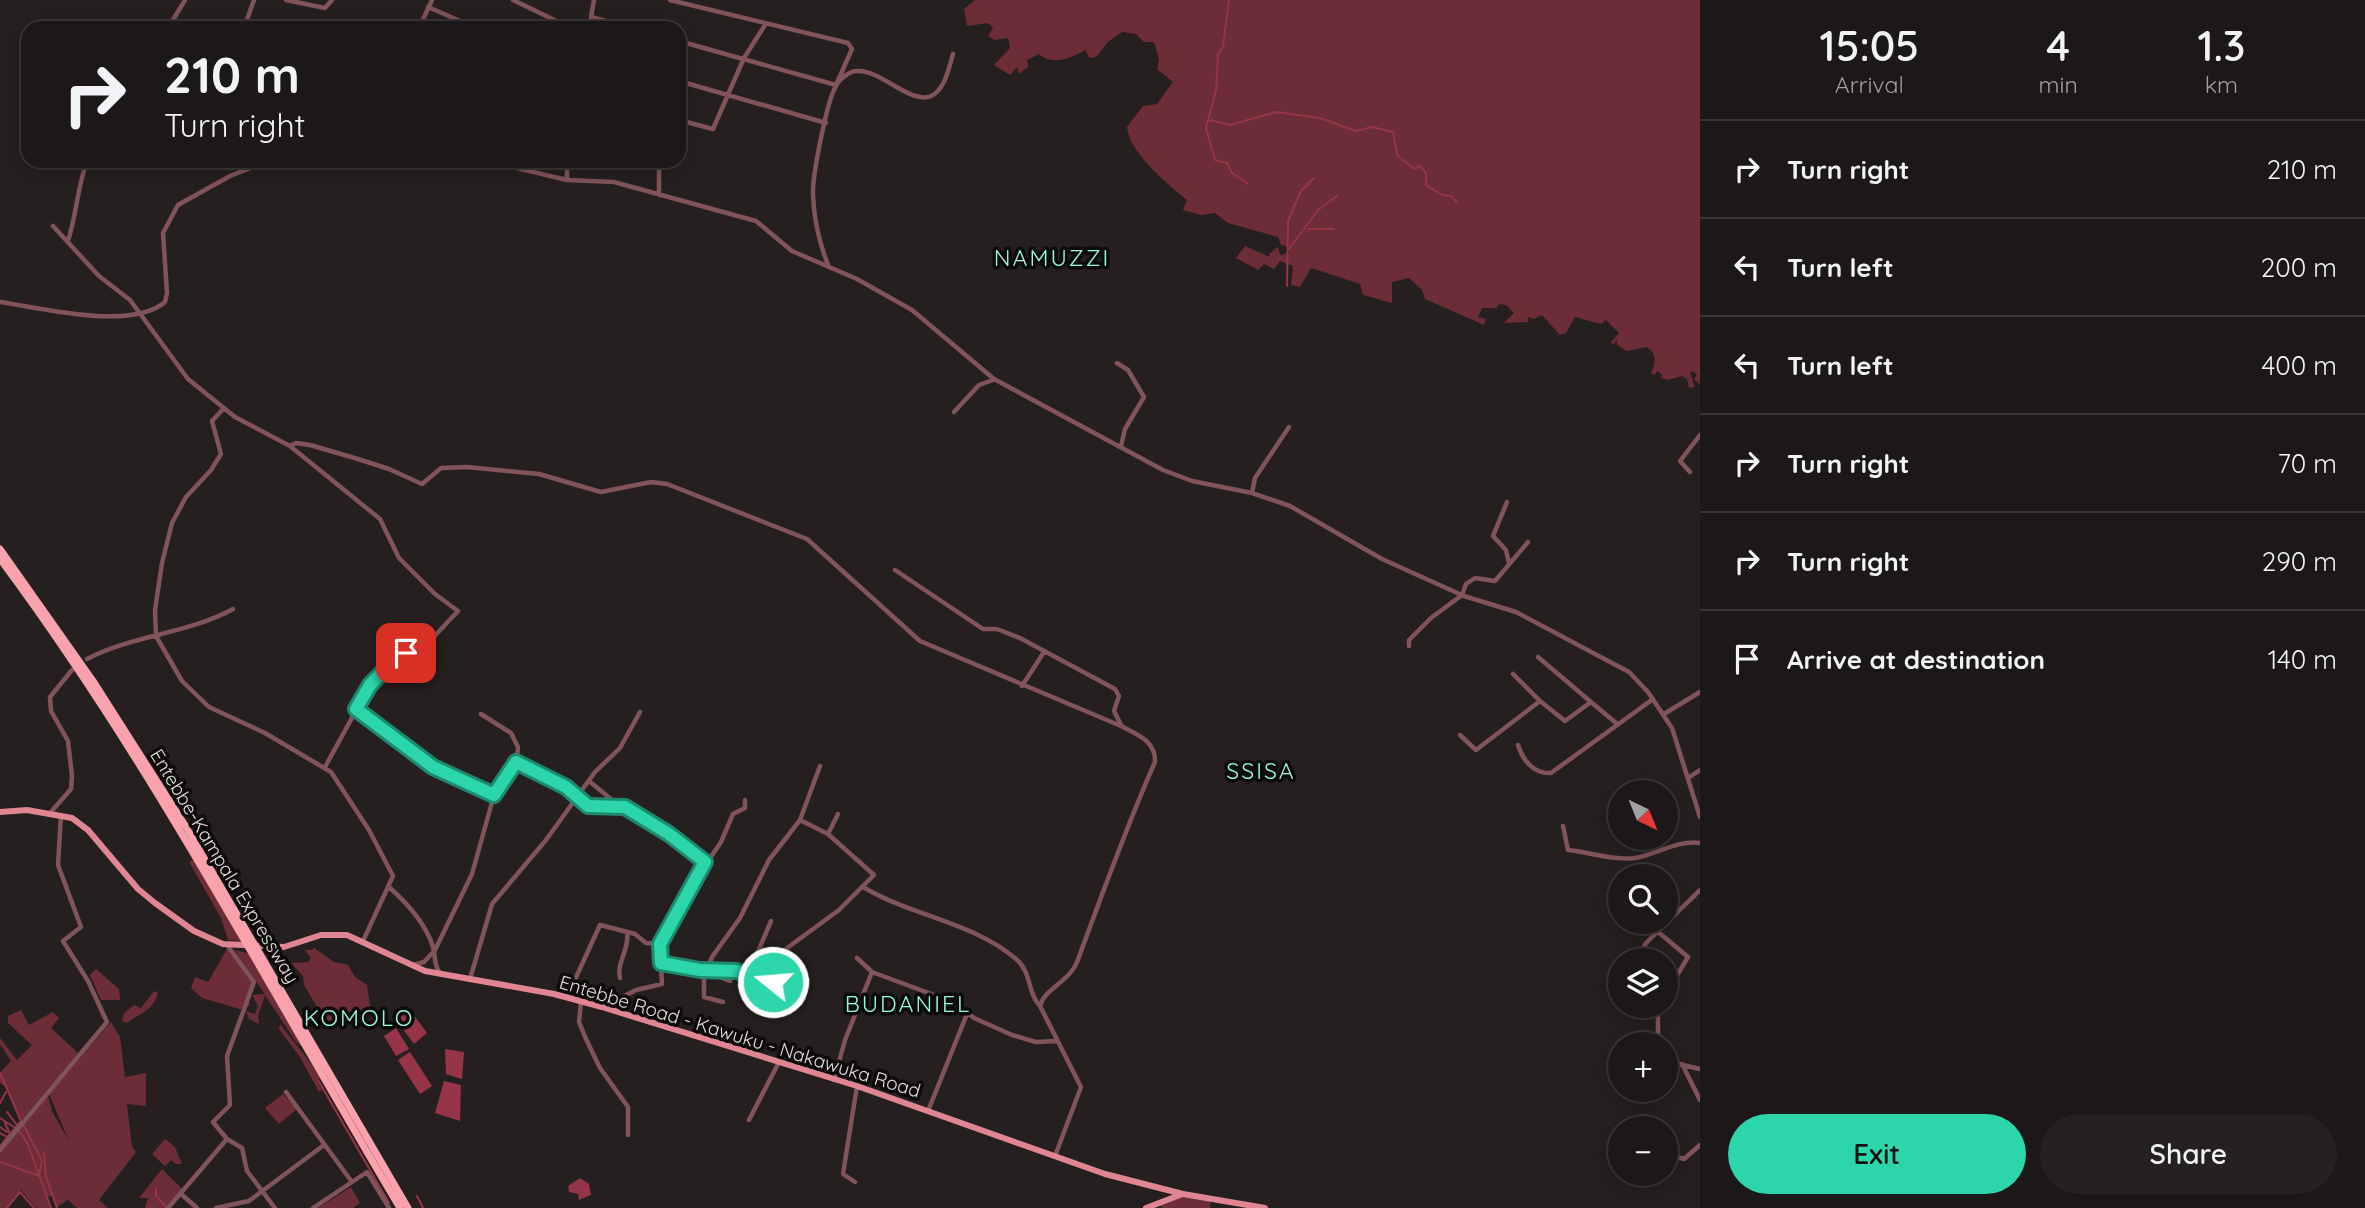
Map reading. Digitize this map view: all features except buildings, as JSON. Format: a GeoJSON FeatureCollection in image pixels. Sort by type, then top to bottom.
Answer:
{"type":"FeatureCollection","features":[{"type":"Feature","properties":{"kind":"highway","name":"Entebbe-Kampala Expressway"},"geometry":{"type":"LineString","coordinates":[[0,549],[115,714],[186,827],[247,939]]}},
{"type":"Feature","properties":{"kind":"highway","name":"Entebbe-Kampala Expressway"},"geometry":{"type":"LineString","coordinates":[[0,559],[110,717],[408,1208]]}},
{"type":"Feature","properties":{"kind":"highway","name":"Entebbe-Kampala Expressway"},"geometry":{"type":"LineString","coordinates":[[257,956],[400,1208]]}},
{"type":"Feature","properties":{"kind":"main road","name":"Entebbe Road - Kawuku - Nakawuka Road"},"geometry":{"type":"LineString","coordinates":[[0,812],[61,814],[88,830],[138,889],[155,903],[194,931],[226,944],[284,947],[314,936],[334,933],[363,941],[412,965],[441,975],[582,1001],[856,1086],[1105,1174],[1182,1194],[1265,1208]]}},
{"type":"Feature","properties":{"kind":"main road"},"geometry":{"type":"LineString","coordinates":[[1157,1188],[1162,1195],[1161,1200]]}},
{"type":"Feature","properties":{"kind":"main road"},"geometry":{"type":"LineString","coordinates":[[1146,1208],[1182,1194]]}},
{"type":"Feature","properties":{"kind":"street"},"geometry":{"type":"LineString","coordinates":[[172,21],[184,0]]}},
{"type":"Feature","properties":{"kind":"street"},"geometry":{"type":"LineString","coordinates":[[246,21],[254,0]]}},
{"type":"Feature","properties":{"kind":"street"},"geometry":{"type":"LineString","coordinates":[[286,0],[325,8],[332,0]]}},
{"type":"Feature","properties":{"kind":"street"},"geometry":{"type":"LineString","coordinates":[[422,21],[432,0]]}},
{"type":"Feature","properties":{"kind":"street"},"geometry":{"type":"LineString","coordinates":[[513,0],[556,21]]}},
{"type":"Feature","properties":{"kind":"street"},"geometry":{"type":"LineString","coordinates":[[591,21],[594,0]]}},
{"type":"Feature","properties":{"kind":"street"},"geometry":{"type":"LineString","coordinates":[[670,0],[850,44],[852,49],[836,85],[813,178],[818,240],[830,268]]}},
{"type":"Feature","properties":{"kind":"street"},"geometry":{"type":"LineString","coordinates":[[428,7],[459,21]]}},
{"type":"Feature","properties":{"kind":"street"},"geometry":{"type":"LineString","coordinates":[[591,17],[606,21]]}},
{"type":"Feature","properties":{"kind":"street"},"geometry":{"type":"LineString","coordinates":[[686,122],[713,130],[744,58],[765,25]]}},
{"type":"Feature","properties":{"kind":"street"},"geometry":{"type":"LineString","coordinates":[[686,43],[836,85]]}},
{"type":"Feature","properties":{"kind":"street"},"geometry":{"type":"LineString","coordinates":[[836,85],[850,73],[868,72],[918,97],[930,97],[939,90],[953,54]]}},
{"type":"Feature","properties":{"kind":"street"},"geometry":{"type":"LineString","coordinates":[[686,83],[826,122]]}},
{"type":"Feature","properties":{"kind":"street"},"geometry":{"type":"LineString","coordinates":[[68,241],[77,215],[77,189],[84,168]]}},
{"type":"Feature","properties":{"kind":"street"},"geometry":{"type":"LineString","coordinates":[[0,302],[114,316],[142,315],[162,305],[166,300],[163,233],[178,205],[230,176],[250,168]]}},
{"type":"Feature","properties":{"kind":"street"},"geometry":{"type":"LineString","coordinates":[[516,168],[567,180],[614,182],[756,221],[792,251],[912,310],[994,379],[1121,446],[1182,477],[1252,493],[1290,506],[1382,559],[1462,595],[1516,612],[1601,655],[1629,672],[1664,713],[1700,817]]}},
{"type":"Feature","properties":{"kind":"street"},"geometry":{"type":"LineString","coordinates":[[566,168],[567,180]]}},
{"type":"Feature","properties":{"kind":"street"},"geometry":{"type":"LineString","coordinates":[[659,168],[659,195]]}},
{"type":"Feature","properties":{"kind":"street"},"geometry":{"type":"LineString","coordinates":[[54,226],[99,276],[118,289],[142,315],[182,373],[241,421],[290,446],[380,519],[398,558],[435,594],[458,611],[418,656],[401,653],[370,685],[325,767]]}},
{"type":"Feature","properties":{"kind":"street"},"geometry":{"type":"LineString","coordinates":[[1117,363],[1128,370],[1143,395],[1125,429],[1121,446]]}},
{"type":"Feature","properties":{"kind":"street"},"geometry":{"type":"LineString","coordinates":[[954,412],[979,385],[994,379]]}},
{"type":"Feature","properties":{"kind":"street"},"geometry":{"type":"LineString","coordinates":[[224,408],[212,421],[221,454],[211,470],[186,497],[167,539],[155,610],[156,636],[182,681],[209,707],[265,733],[325,767],[342,786],[391,868],[393,876],[363,941]]}},
{"type":"Feature","properties":{"kind":"street"},"geometry":{"type":"LineString","coordinates":[[1252,493],[1255,478],[1289,427]]}},
{"type":"Feature","properties":{"kind":"street"},"geometry":{"type":"LineString","coordinates":[[1690,472],[1680,461],[1700,435]]}},
{"type":"Feature","properties":{"kind":"street"},"geometry":{"type":"LineString","coordinates":[[290,446],[302,444],[358,459],[422,484],[442,468],[457,467],[539,474],[601,492],[651,482],[667,484],[807,539],[912,636],[1022,687],[1040,691],[1121,726],[1150,743],[1155,751],[1156,762],[1076,964],[1045,996],[1040,1006]]}},
{"type":"Feature","properties":{"kind":"street"},"geometry":{"type":"LineString","coordinates":[[1507,502],[1493,536],[1506,550],[1509,564]]}},
{"type":"Feature","properties":{"kind":"street"},"geometry":{"type":"LineString","coordinates":[[1409,646],[1409,640],[1431,618],[1462,595],[1466,584],[1475,578],[1495,581],[1528,542]]}},
{"type":"Feature","properties":{"kind":"street"},"geometry":{"type":"LineString","coordinates":[[895,570],[983,629],[1002,631],[1115,689],[1119,696],[1114,711],[1121,726]]}},
{"type":"Feature","properties":{"kind":"street"},"geometry":{"type":"LineString","coordinates":[[87,659],[96,653],[216,617],[233,609]]}},
{"type":"Feature","properties":{"kind":"street"},"geometry":{"type":"LineString","coordinates":[[1022,687],[1044,652]]}},
{"type":"Feature","properties":{"kind":"street"},"geometry":{"type":"LineString","coordinates":[[1538,657],[1616,723]]}},
{"type":"Feature","properties":{"kind":"street"},"geometry":{"type":"LineString","coordinates":[[51,812],[71,789],[72,776],[68,741],[51,711],[50,697],[72,670]]}},
{"type":"Feature","properties":{"kind":"street"},"geometry":{"type":"LineString","coordinates":[[1513,674],[1540,701],[1565,720],[1591,702]]}},
{"type":"Feature","properties":{"kind":"street"},"geometry":{"type":"LineString","coordinates":[[1664,713],[1700,692]]}},
{"type":"Feature","properties":{"kind":"street"},"geometry":{"type":"LineString","coordinates":[[1518,745],[1530,766],[1543,773],[1551,773],[1566,765],[1616,723],[1653,699]]}},
{"type":"Feature","properties":{"kind":"street"},"geometry":{"type":"LineString","coordinates":[[1460,735],[1476,750],[1540,701]]}},
{"type":"Feature","properties":{"kind":"street"},"geometry":{"type":"LineString","coordinates":[[356,709],[433,767],[494,795]]}},
{"type":"Feature","properties":{"kind":"street"},"geometry":{"type":"LineString","coordinates":[[470,980],[492,904],[532,858],[589,781],[620,748],[640,712]]}},
{"type":"Feature","properties":{"kind":"street"},"geometry":{"type":"LineString","coordinates":[[412,965],[424,962],[435,950],[476,864],[494,795],[516,762],[517,747],[511,733],[481,714]]}},
{"type":"Feature","properties":{"kind":"street"},"geometry":{"type":"LineString","coordinates":[[516,762],[566,787],[590,806],[617,805]]}},
{"type":"Feature","properties":{"kind":"street"},"geometry":{"type":"LineString","coordinates":[[723,1002],[704,997],[704,970],[740,918],[756,880],[800,820],[820,766]]}},
{"type":"Feature","properties":{"kind":"street"},"geometry":{"type":"LineString","coordinates":[[1688,778],[1700,769]]}},
{"type":"Feature","properties":{"kind":"street"},"geometry":{"type":"LineString","coordinates":[[589,781],[617,805],[639,814],[705,862]]}},
{"type":"Feature","properties":{"kind":"street"},"geometry":{"type":"LineString","coordinates":[[602,1007],[636,990],[661,985],[660,944],[705,862],[721,842],[733,814],[745,808],[745,800]]}},
{"type":"Feature","properties":{"kind":"street"},"geometry":{"type":"LineString","coordinates":[[0,1150],[107,1022],[88,981],[63,941],[81,927],[58,865],[61,814]]}},
{"type":"Feature","properties":{"kind":"street"},"geometry":{"type":"LineString","coordinates":[[828,834],[838,814]]}},
{"type":"Feature","properties":{"kind":"street"},"geometry":{"type":"LineString","coordinates":[[661,963],[704,970],[749,973],[773,982],[783,951],[839,910],[874,875],[828,834],[800,820]]}},
{"type":"Feature","properties":{"kind":"street"},"geometry":{"type":"LineString","coordinates":[[1563,827],[1568,850],[1612,856],[1636,858],[1688,842],[1700,843]]}},
{"type":"Feature","properties":{"kind":"street"},"geometry":{"type":"LineString","coordinates":[[389,887],[412,909],[435,950],[434,962],[441,975]]}},
{"type":"Feature","properties":{"kind":"street"},"geometry":{"type":"LineString","coordinates":[[863,887],[961,928],[1016,958],[1030,978],[1034,997],[1081,1087],[1055,1156]]}},
{"type":"Feature","properties":{"kind":"street"},"geometry":{"type":"LineString","coordinates":[[1678,911],[1700,890]]}},
{"type":"Feature","properties":{"kind":"street"},"geometry":{"type":"LineString","coordinates":[[749,973],[771,922]]}},
{"type":"Feature","properties":{"kind":"street"},"geometry":{"type":"LineString","coordinates":[[567,997],[598,926],[635,933],[646,943],[660,944]]}},
{"type":"Feature","properties":{"kind":"street"},"geometry":{"type":"LineString","coordinates":[[620,978],[619,972],[629,943],[627,932]]}},
{"type":"Feature","properties":{"kind":"street"},"geometry":{"type":"LineString","coordinates":[[1643,948],[1654,934]]}},
{"type":"Feature","properties":{"kind":"street"},"geometry":{"type":"LineString","coordinates":[[1661,934],[1677,948]]}},
{"type":"Feature","properties":{"kind":"street"},"geometry":{"type":"LineString","coordinates":[[226,944],[254,980],[227,1056],[230,1105],[213,1122],[227,1139],[242,1148],[247,1171],[275,1208]]}},
{"type":"Feature","properties":{"kind":"street"},"geometry":{"type":"LineString","coordinates":[[1678,949],[1688,957],[1678,974]]}},
{"type":"Feature","properties":{"kind":"street"},"geometry":{"type":"LineString","coordinates":[[857,958],[872,972],[953,1002],[967,1014],[1012,1035],[1036,1042],[1057,1041]]}},
{"type":"Feature","properties":{"kind":"street"},"geometry":{"type":"LineString","coordinates":[[704,970],[730,981]]}},
{"type":"Feature","properties":{"kind":"street"},"geometry":{"type":"LineString","coordinates":[[834,1080],[845,1040],[872,972]]}},
{"type":"Feature","properties":{"kind":"street"},"geometry":{"type":"LineString","coordinates":[[582,1001],[579,1022],[600,1068],[628,1107],[628,1135]]}},
{"type":"Feature","properties":{"kind":"street"},"geometry":{"type":"LineString","coordinates":[[928,1111],[967,1014]]}},
{"type":"Feature","properties":{"kind":"street"},"geometry":{"type":"LineString","coordinates":[[749,1119],[779,1062]]}},
{"type":"Feature","properties":{"kind":"street"},"geometry":{"type":"LineString","coordinates":[[1678,1063],[1700,1069]]}},
{"type":"Feature","properties":{"kind":"street"},"geometry":{"type":"LineString","coordinates":[[1682,1064],[1700,1100]]}},
{"type":"Feature","properties":{"kind":"street"},"geometry":{"type":"LineString","coordinates":[[855,1182],[843,1174],[856,1086]]}},
{"type":"Feature","properties":{"kind":"street"},"geometry":{"type":"LineString","coordinates":[[286,1092],[352,1182]]}},
{"type":"Feature","properties":{"kind":"street"},"geometry":{"type":"LineString","coordinates":[[168,1208],[227,1139]]}},
{"type":"Feature","properties":{"kind":"street"},"geometry":{"type":"LineString","coordinates":[[216,1208],[246,1203],[324,1144]]}},
{"type":"Feature","properties":{"kind":"street"},"geometry":{"type":"LineString","coordinates":[[1678,1157],[1684,1159],[1700,1145]]}},
{"type":"Feature","properties":{"kind":"street"},"geometry":{"type":"LineString","coordinates":[[313,1208],[368,1172],[388,1208]]}},
{"type":"Feature","properties":{"kind":"street"},"geometry":{"type":"LineString","coordinates":[[181,1194],[197,1208]]}},
{"type":"Feature","properties":{"kind":"shaded area"},"geometry":{"type":"Polygon","coordinates":[[[975,0],[1700,0],[1700,385],[1694,379],[1697,375],[1693,371],[1690,373],[1695,387],[1689,388],[1687,379],[1682,376],[1667,380],[1661,378],[1662,375],[1658,371],[1654,375],[1651,373],[1655,359],[1653,353],[1647,347],[1627,351],[1617,345],[1617,340],[1613,345],[1611,342],[1619,333],[1606,320],[1601,324],[1575,317],[1566,333],[1560,335],[1542,315],[1534,319],[1528,317],[1528,322],[1504,323],[1514,313],[1506,305],[1499,304],[1496,308],[1482,308],[1478,317],[1486,319],[1484,325],[1425,299],[1422,290],[1409,278],[1392,282],[1392,303],[1363,295],[1360,284],[1311,268],[1300,287],[1291,285],[1293,266],[1280,261],[1274,269],[1264,264],[1258,270],[1236,258],[1245,246],[1270,257],[1269,254],[1278,247],[1280,255],[1289,253],[1289,247],[1281,245],[1278,237],[1228,223],[1215,213],[1201,215],[1183,210],[1187,200],[1150,167],[1129,137],[1127,127],[1143,106],[1157,104],[1173,82],[1157,69],[1159,59],[1154,42],[1144,42],[1136,34],[1122,32],[1108,42],[1096,57],[1090,58],[1085,50],[1056,60],[1044,58],[1039,54],[1027,60],[1028,67],[1019,74],[1017,67],[1010,75],[994,65],[1010,48],[1008,38],[995,40],[988,36],[993,28],[988,23],[967,26],[964,9],[975,0]]]}},
{"type":"Feature","properties":{"kind":"shaded area"},"geometry":{"type":"Polygon","coordinates":[[[193,860],[242,941],[228,940],[221,918],[189,862],[193,860]]]}},
{"type":"Feature","properties":{"kind":"shaded area"},"geometry":{"type":"Polygon","coordinates":[[[313,947],[334,962],[348,965],[355,977],[367,985],[371,1012],[351,1024],[338,1024],[324,1019],[304,985],[303,976],[291,963],[308,962],[311,958],[305,950],[313,950],[313,947]]]}},
{"type":"Feature","properties":{"kind":"shaded area"},"geometry":{"type":"Polygon","coordinates":[[[227,949],[253,981],[247,1001],[250,1005],[243,1010],[202,998],[191,988],[195,977],[208,982],[227,949]]]}},
{"type":"Feature","properties":{"kind":"shaded area"},"geometry":{"type":"Polygon","coordinates":[[[234,950],[248,953],[305,1049],[296,1042],[265,995],[258,1016],[259,1024],[249,1019],[246,1011],[255,1014],[258,1006],[252,995],[265,994],[234,950]]]}},
{"type":"Feature","properties":{"kind":"shaded area"},"geometry":{"type":"Polygon","coordinates":[[[96,969],[119,989],[120,1000],[101,1000],[90,975],[96,969]]]}},
{"type":"Feature","properties":{"kind":"shaded area"},"geometry":{"type":"Polygon","coordinates":[[[154,991],[158,993],[149,1008],[127,1023],[122,1021],[124,1013],[134,1005],[141,1008],[154,991]]]}},
{"type":"Feature","properties":{"kind":"shaded area"},"geometry":{"type":"Polygon","coordinates":[[[408,1007],[427,1033],[414,1044],[395,1018],[408,1007]]]}},
{"type":"Feature","properties":{"kind":"shaded area"},"geometry":{"type":"Polygon","coordinates":[[[21,1010],[29,1025],[53,1012],[59,1018],[51,1028],[78,1053],[21,1121],[6,1087],[0,1083],[0,1073],[11,1061],[0,1044],[0,1038],[17,1060],[32,1045],[8,1023],[8,1016],[21,1010]]]}},
{"type":"Feature","properties":{"kind":"shaded area"},"geometry":{"type":"Polygon","coordinates":[[[111,1022],[120,1037],[125,1077],[146,1073],[146,1106],[127,1104],[132,1147],[136,1152],[99,1200],[108,1208],[77,1208],[68,1200],[57,1207],[52,1196],[47,1197],[51,1208],[36,1208],[21,1190],[6,1208],[0,1208],[0,1163],[39,1176],[0,1162],[0,1153],[48,1095],[52,1111],[69,1141],[49,1094],[111,1022]]]}},
{"type":"Feature","properties":{"kind":"shaded area"},"geometry":{"type":"Polygon","coordinates":[[[280,1024],[320,1078],[317,1080],[322,1090],[319,1092],[300,1057],[279,1029],[280,1024]]]}},
{"type":"Feature","properties":{"kind":"shaded area"},"geometry":{"type":"Polygon","coordinates":[[[396,1028],[409,1049],[396,1056],[384,1036],[396,1028]]]}},
{"type":"Feature","properties":{"kind":"shaded area"},"geometry":{"type":"Polygon","coordinates":[[[445,1049],[464,1052],[462,1079],[446,1074],[445,1049]]]}},
{"type":"Feature","properties":{"kind":"shaded area"},"geometry":{"type":"Polygon","coordinates":[[[410,1052],[432,1086],[420,1094],[398,1060],[410,1052]]]}},
{"type":"Feature","properties":{"kind":"shaded area"},"geometry":{"type":"Polygon","coordinates":[[[444,1081],[461,1085],[460,1121],[435,1113],[444,1081]]]}},
{"type":"Feature","properties":{"kind":"shaded area"},"geometry":{"type":"Polygon","coordinates":[[[283,1094],[297,1109],[279,1124],[265,1108],[283,1094]]]}},
{"type":"Feature","properties":{"kind":"shaded area"},"geometry":{"type":"Polygon","coordinates":[[[165,1139],[175,1147],[182,1164],[171,1160],[165,1166],[152,1154],[165,1139]]]}},
{"type":"Feature","properties":{"kind":"shaded area"},"geometry":{"type":"Polygon","coordinates":[[[162,1169],[182,1189],[166,1208],[145,1208],[148,1198],[139,1198],[162,1169]]]}},
{"type":"Feature","properties":{"kind":"shaded area"},"geometry":{"type":"Polygon","coordinates":[[[580,1178],[589,1184],[591,1195],[579,1200],[578,1194],[569,1192],[568,1186],[580,1178]]]}},
{"type":"Feature","properties":{"kind":"shaded area"},"geometry":{"type":"Polygon","coordinates":[[[351,1187],[360,1203],[353,1208],[318,1208],[351,1187]]]}},
{"type":"Feature","properties":{"kind":"shaded area"},"geometry":{"type":"Polygon","coordinates":[[[1182,1196],[1211,1200],[1210,1208],[1162,1208],[1160,1203],[1182,1196]]]}},
{"type":"Feature","properties":{"kind":"waterway"},"geometry":{"type":"LineString","coordinates":[[1229,0],[1223,46],[1218,54],[1216,91],[1206,128],[1215,160],[1227,163],[1232,173],[1248,184]]}},
{"type":"Feature","properties":{"kind":"waterway"},"geometry":{"type":"LineString","coordinates":[[1210,120],[1230,125],[1276,112],[1320,118],[1356,131],[1372,127],[1393,132],[1397,155],[1414,169],[1420,166],[1426,173],[1426,185],[1442,195],[1451,196],[1457,202]]}},
{"type":"Feature","properties":{"kind":"waterway"},"geometry":{"type":"LineString","coordinates":[[1287,286],[1288,221],[1301,191],[1314,178]]}},
{"type":"Feature","properties":{"kind":"waterway"},"geometry":{"type":"LineString","coordinates":[[1289,249],[1318,210],[1337,196]]}},
{"type":"Feature","properties":{"kind":"waterway"},"geometry":{"type":"LineString","coordinates":[[1308,229],[1334,229]]}},
{"type":"Feature","properties":{"kind":"waterway"},"geometry":{"type":"LineString","coordinates":[[283,959],[275,962],[284,975]]}},
{"type":"Feature","properties":{"kind":"waterway"},"geometry":{"type":"LineString","coordinates":[[0,1073],[21,1121],[0,1146]]}},
{"type":"Feature","properties":{"kind":"waterway"},"geometry":{"type":"LineString","coordinates":[[318,1080],[389,1203]]}},
{"type":"Feature","properties":{"kind":"waterway"},"geometry":{"type":"LineString","coordinates":[[0,1103],[6,1092]]}},
{"type":"Feature","properties":{"kind":"waterway"},"geometry":{"type":"LineString","coordinates":[[7,1112],[17,1125]]}},
{"type":"Feature","properties":{"kind":"waterway"},"geometry":{"type":"LineString","coordinates":[[0,1118],[14,1127]]}},
{"type":"Feature","properties":{"kind":"waterway"},"geometry":{"type":"LineString","coordinates":[[5,1123],[10,1134]]}},
{"type":"Feature","properties":{"kind":"waterway"},"geometry":{"type":"LineString","coordinates":[[24,1126],[42,1161],[39,1175]]}},
{"type":"Feature","properties":{"kind":"waterway"},"geometry":{"type":"LineString","coordinates":[[0,1127],[7,1132]]}},
{"type":"Feature","properties":{"kind":"waterway"},"geometry":{"type":"LineString","coordinates":[[19,1131],[27,1142],[51,1208]]}},
{"type":"Feature","properties":{"kind":"waterway"},"geometry":{"type":"LineString","coordinates":[[0,1133],[7,1137]]}},
{"type":"Feature","properties":{"kind":"waterway"},"geometry":{"type":"LineString","coordinates":[[44,1152],[46,1177],[57,1208]]}},
{"type":"Feature","properties":{"kind":"waterway"},"geometry":{"type":"LineString","coordinates":[[0,1162],[39,1176]]}},
{"type":"Feature","properties":{"kind":"waterway"},"geometry":{"type":"LineString","coordinates":[[156,1189],[156,1196],[166,1207]]}},
{"type":"Feature","properties":{"kind":"waterway"},"geometry":{"type":"LineString","coordinates":[[7,1208],[20,1192],[34,1208]]}},
{"type":"Feature","properties":{"kind":"waterway"},"geometry":{"type":"LineString","coordinates":[[417,1196],[423,1208]]}},
{"type":"Feature","properties":{"kind":"district","name":"NAMUZZI"},"geometry":{"type":"Point","coordinates":[1052,257]}},
{"type":"Feature","properties":{"kind":"district","name":"SSISA"},"geometry":{"type":"Point","coordinates":[1261,770]}},
{"type":"Feature","properties":{"kind":"district","name":"BUDANIEL"},"geometry":{"type":"Point","coordinates":[908,1003]}},
{"type":"Feature","properties":{"kind":"district","name":"KOMOLO"},"geometry":{"type":"Point","coordinates":[359,1017]}},
{"type":"Feature","properties":{"kind":"route"},"geometry":{"type":"LineString","coordinates":[[406,653],[401,653],[370,685],[356,709],[433,767],[494,795],[516,762],[526,770],[544,775],[566,787],[588,806],[617,805],[639,814],[705,862],[698,879],[679,904],[660,944],[661,963],[700,970],[726,969],[760,976],[773,982]]}}]}
